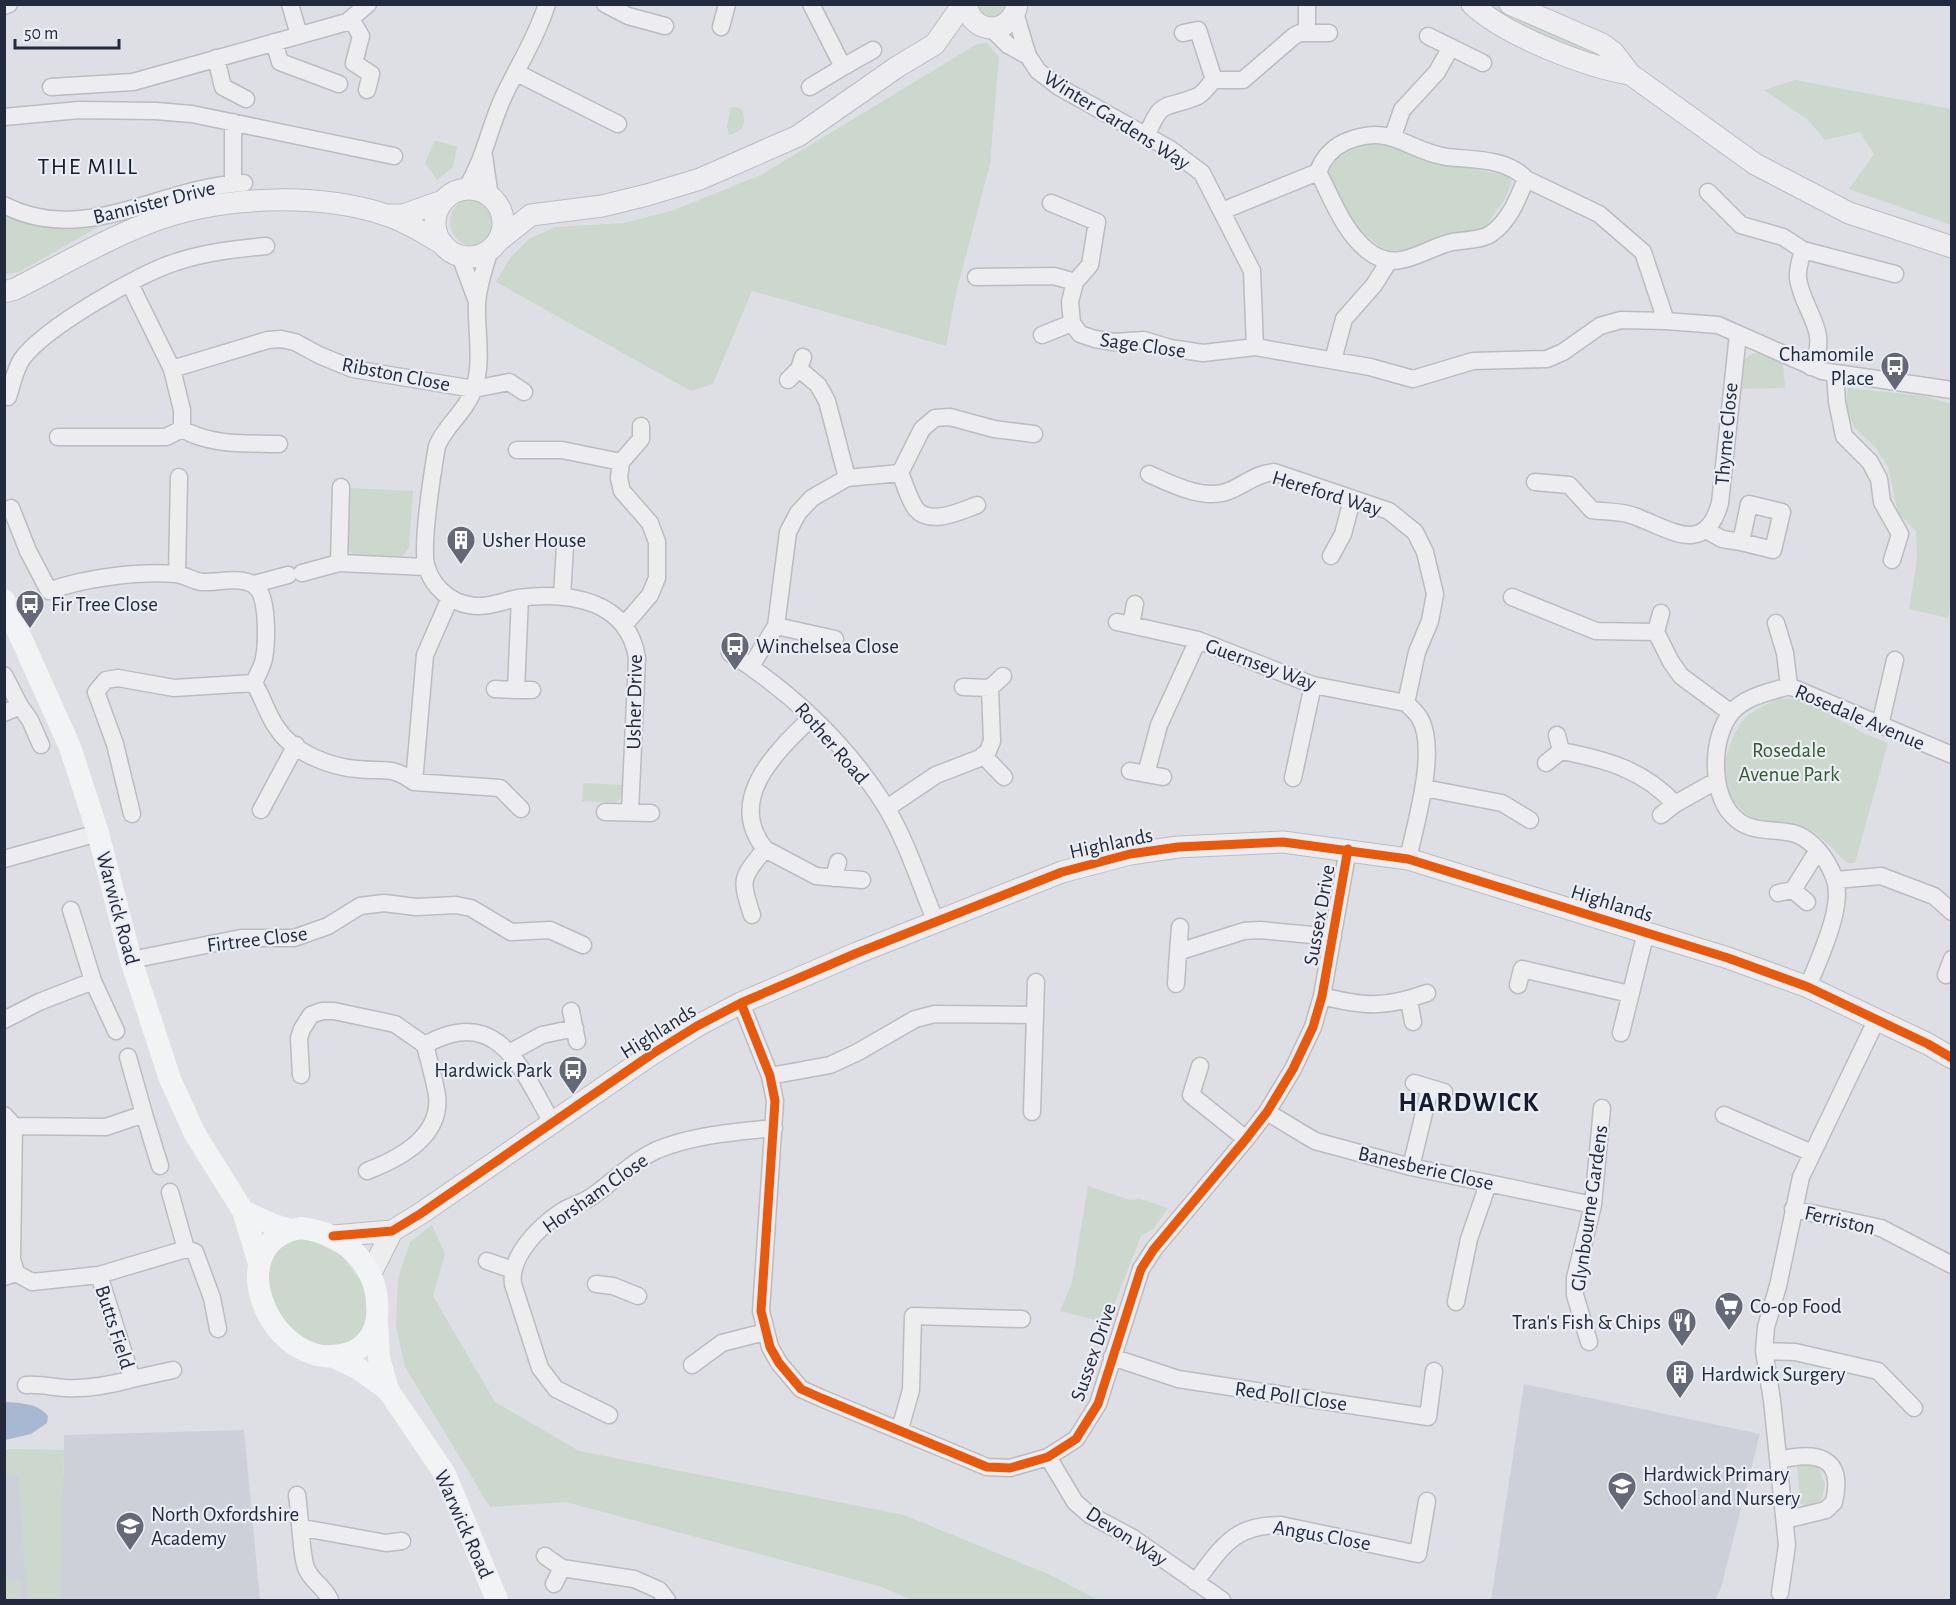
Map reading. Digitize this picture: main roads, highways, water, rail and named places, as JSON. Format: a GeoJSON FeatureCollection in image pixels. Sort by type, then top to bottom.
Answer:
{"type":"FeatureCollection","features":[{"type":"Feature","properties":{"kind":"main road","name":"Warwick Road"},"geometry":{"type":"LineString","coordinates":[[4,600],[66,737],[98,833],[131,960],[170,1079],[195,1134],[243,1211],[258,1260]]}},
{"type":"Feature","properties":{"kind":"main road"},"geometry":{"type":"LineString","coordinates":[[243,1211],[291,1230],[314,1230],[333,1236],[356,1254],[371,1273],[377,1287],[377,1323],[371,1336],[356,1350],[336,1358],[310,1354],[282,1337],[261,1294],[256,1270],[258,1260],[272,1240],[291,1230]]}},
{"type":"Feature","properties":{"kind":"main road","name":"Warwick Road"},"geometry":{"type":"LineString","coordinates":[[377,1323],[379,1358],[387,1389]]}},
{"type":"Feature","properties":{"kind":"main road","name":"Warwick Road"},"geometry":{"type":"LineString","coordinates":[[336,1358],[359,1369],[387,1389],[445,1473],[497,1600]]}},
{"type":"Feature","properties":{"kind":"water"},"geometry":{"type":"Polygon","coordinates":[[[5,1402],[28,1404],[39,1408],[48,1416],[47,1423],[31,1434],[5,1440],[5,1402]]]}},
{"type":"Feature","properties":{"kind":"place","name":"Chamomile Place"},"geometry":{"type":"Point","coordinates":[1895,392]}},
{"type":"Feature","properties":{"kind":"place","name":"Usher House"},"geometry":{"type":"Point","coordinates":[461,566]}},
{"type":"Feature","properties":{"kind":"place","name":"Fir Tree Close"},"geometry":{"type":"Point","coordinates":[30,630]}},
{"type":"Feature","properties":{"kind":"place","name":"Winchelsea Close"},"geometry":{"type":"Point","coordinates":[735,672]}},
{"type":"Feature","properties":{"kind":"place","name":"Hardwick Park"},"geometry":{"type":"Point","coordinates":[573,1096]}},
{"type":"Feature","properties":{"kind":"place","name":"Co-op Food"},"geometry":{"type":"Point","coordinates":[1729,1332]}},
{"type":"Feature","properties":{"kind":"place","name":"Tran's Fish & Chips"},"geometry":{"type":"Point","coordinates":[1682,1348]}},
{"type":"Feature","properties":{"kind":"place","name":"Hardwick Surgery"},"geometry":{"type":"Point","coordinates":[1680,1400]}},
{"type":"Feature","properties":{"kind":"place","name":"Hardwick Primary School and Nursery"},"geometry":{"type":"Point","coordinates":[1622,1512]}},
{"type":"Feature","properties":{"kind":"place","name":"North Oxfordshire Academy"},"geometry":{"type":"Point","coordinates":[130,1552]}},
{"type":"Feature","properties":{"kind":"district","name":"THE MILL"},"geometry":{"type":"Point","coordinates":[88,166]}},
{"type":"Feature","properties":{"kind":"district","name":"HARDWICK"},"geometry":{"type":"Point","coordinates":[1469,1102]}},
{"type":"Feature","properties":{"kind":"park label","name":"Rosedale Avenue Park"},"geometry":{"type":"Point","coordinates":[1789,762]}}]}
